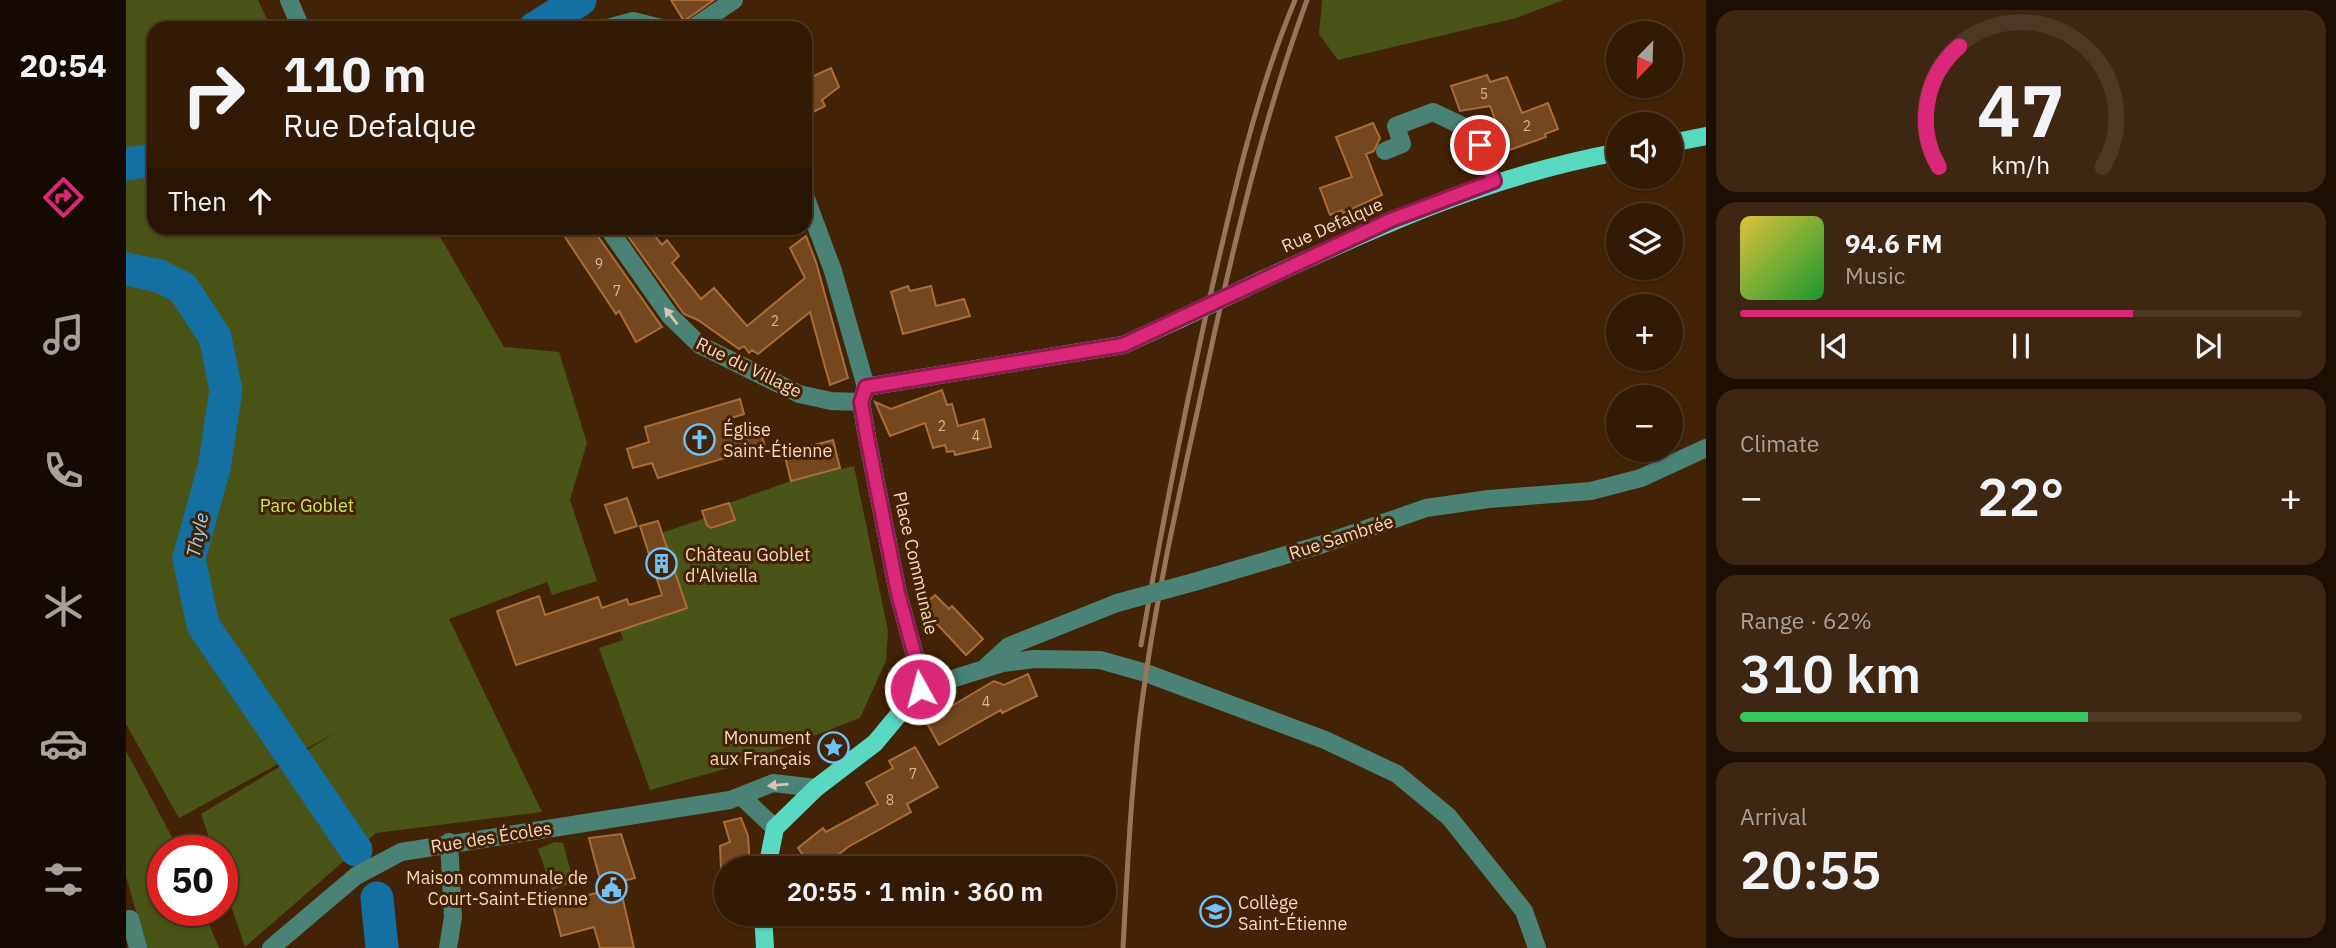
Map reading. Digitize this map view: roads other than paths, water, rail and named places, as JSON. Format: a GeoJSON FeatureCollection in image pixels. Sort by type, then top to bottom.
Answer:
{"type":"FeatureCollection","features":[{"type":"Feature","properties":{"kind":"main road"},"geometry":{"type":"LineString","coordinates":[[1683,141],[1706,136]]}},
{"type":"Feature","properties":{"kind":"main road","name":"Rue Defalque"},"geometry":{"type":"LineString","coordinates":[[864,394],[1123,345],[1391,220],[1494,181],[1606,155]]}},
{"type":"Feature","properties":{"kind":"main road","name":"Place Communale"},"geometry":{"type":"LineString","coordinates":[[864,394],[898,593],[918,667],[920,689]]}},
{"type":"Feature","properties":{"kind":"main road"},"geometry":{"type":"LineString","coordinates":[[769,856],[775,828],[816,788],[875,743],[920,689]]}},
{"type":"Feature","properties":{"kind":"main road"},"geometry":{"type":"LineString","coordinates":[[764,926],[765,948]]}},
{"type":"Feature","properties":{"kind":"street"},"geometry":{"type":"LineString","coordinates":[[289,0],[298,21]]}},
{"type":"Feature","properties":{"kind":"street"},"geometry":{"type":"LineString","coordinates":[[703,21],[733,0]]}},
{"type":"Feature","properties":{"kind":"street"},"geometry":{"type":"LineString","coordinates":[[1385,151],[1402,144],[1396,126],[1433,113],[1475,132],[1494,181]]}},
{"type":"Feature","properties":{"kind":"street"},"geometry":{"type":"LineString","coordinates":[[812,215],[833,271],[864,394]]}},
{"type":"Feature","properties":{"kind":"street","name":"Rue du Village"},"geometry":{"type":"LineString","coordinates":[[613,235],[670,316],[700,345],[799,394],[831,401],[864,394]]}},
{"type":"Feature","properties":{"kind":"street","name":"Rue Sambrée"},"geometry":{"type":"LineString","coordinates":[[987,666],[1009,646],[1117,603],[1320,545],[1426,508],[1489,499],[1591,491],[1641,478],[1706,448]]}},
{"type":"Feature","properties":{"kind":"street"},"geometry":{"type":"LineString","coordinates":[[920,689],[987,666],[1034,659],[1100,660],[1126,667],[1325,740],[1397,774],[1449,817],[1524,911],[1537,948]]}},
{"type":"Feature","properties":{"kind":"street"},"geometry":{"type":"LineString","coordinates":[[775,828],[742,797],[773,783],[816,788]]}},
{"type":"Feature","properties":{"kind":"street","name":"Rue des Écoles"},"geometry":{"type":"LineString","coordinates":[[271,948],[356,876],[401,852],[449,842],[652,814],[742,797]]}},
{"type":"Feature","properties":{"kind":"street"},"geometry":{"type":"LineString","coordinates":[[448,948],[453,917],[449,842]]}},
{"type":"Feature","properties":{"kind":"street"},"geometry":{"type":"LineString","coordinates":[[130,919],[138,948]]}},
{"type":"Feature","properties":{"kind":"waterway","name":"Thyle"},"geometry":{"type":"LineString","coordinates":[[546,21],[580,0]]}},
{"type":"Feature","properties":{"kind":"waterway","name":"Thyle"},"geometry":{"type":"LineString","coordinates":[[126,164],[147,161]]}},
{"type":"Feature","properties":{"kind":"waterway","name":"Thyle"},"geometry":{"type":"LineString","coordinates":[[126,269],[159,276],[183,288],[215,337],[226,390],[214,468],[189,558],[203,625],[356,850]]}},
{"type":"Feature","properties":{"kind":"waterway","name":"Thyle"},"geometry":{"type":"LineString","coordinates":[[377,898],[382,948]]}},
{"type":"Feature","properties":{"kind":"railway"},"geometry":{"type":"LineString","coordinates":[[1141,645],[1182,430],[1227,225],[1256,111],[1295,0]]}},
{"type":"Feature","properties":{"kind":"railway"},"geometry":{"type":"LineString","coordinates":[[1123,948],[1137,742],[1166,558],[1239,228],[1263,136],[1307,0]]}},
{"type":"Feature","properties":{"kind":"place","name":"Église Saint-Étienne"},"geometry":{"type":"Point","coordinates":[700,439]}},
{"type":"Feature","properties":{"kind":"place","name":"Château Goblet d'Alviella"},"geometry":{"type":"Point","coordinates":[662,564]}},
{"type":"Feature","properties":{"kind":"place","name":"Monument aux Français"},"geometry":{"type":"Point","coordinates":[834,747]}},
{"type":"Feature","properties":{"kind":"place","name":"Maison communale de Court-Saint-Etienne"},"geometry":{"type":"Point","coordinates":[611,887]}},
{"type":"Feature","properties":{"kind":"place","name":"Collège Saint-Étienne"},"geometry":{"type":"Point","coordinates":[1215,912]}},
{"type":"Feature","properties":{"kind":"park label","name":"Parc Goblet"},"geometry":{"type":"Point","coordinates":[307,505]}}]}
